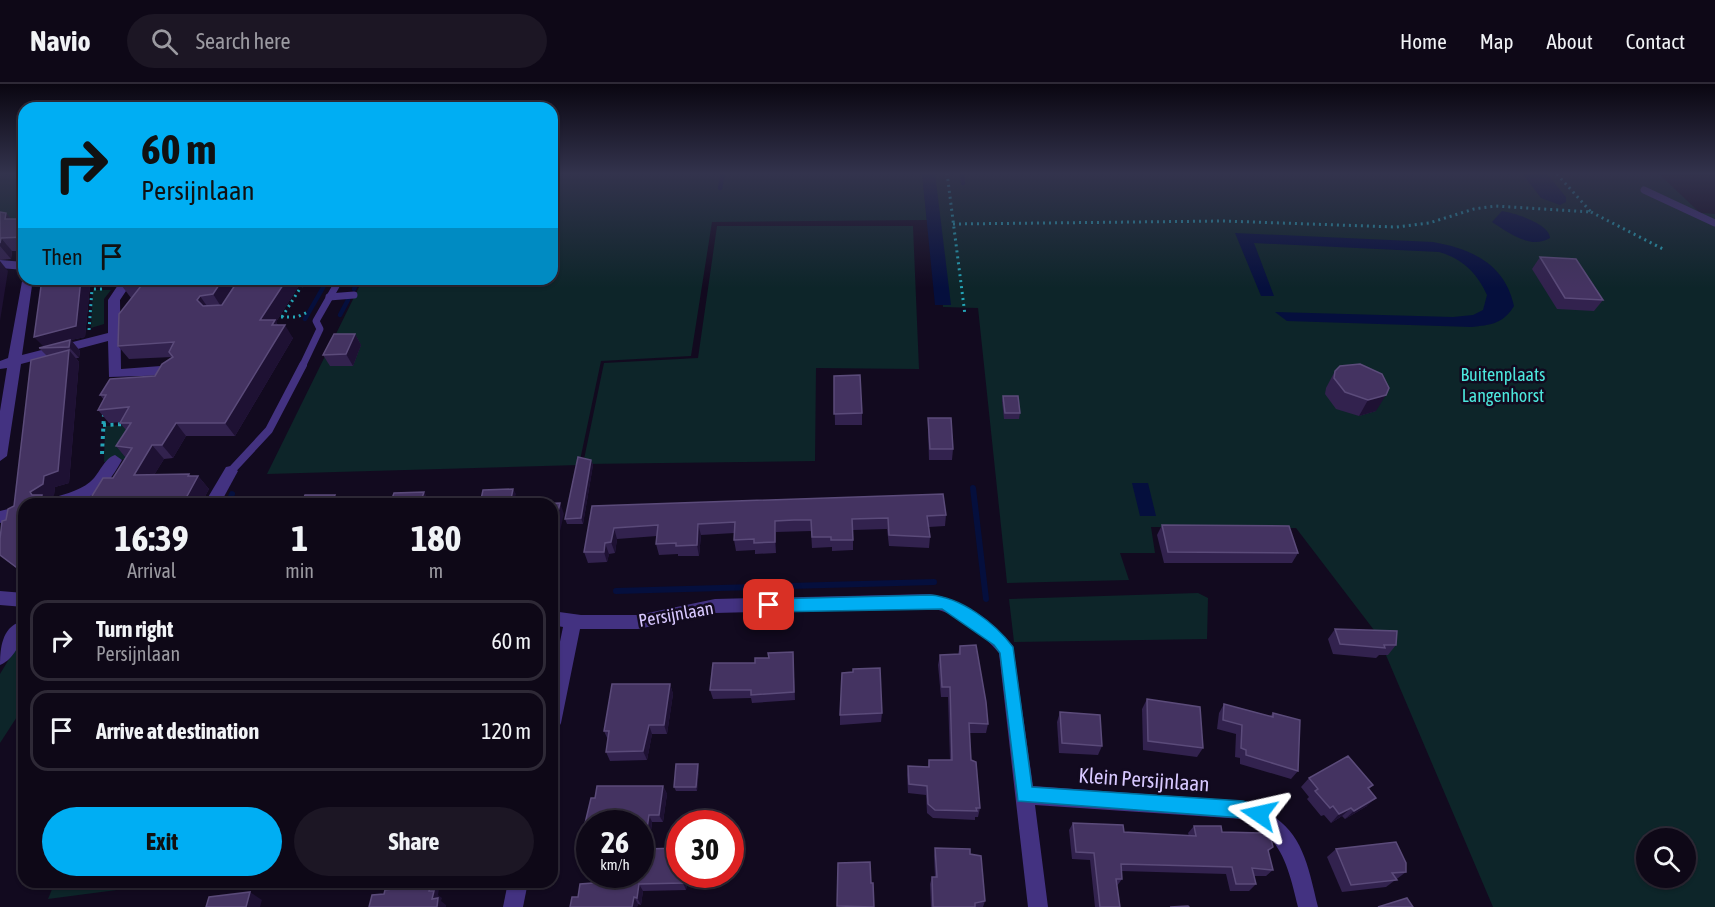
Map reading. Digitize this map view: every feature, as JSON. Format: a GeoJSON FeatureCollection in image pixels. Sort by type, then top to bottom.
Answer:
{"type":"FeatureCollection","features":[{"type":"Feature","properties":{"kind":"street"},"geometry":{"type":"LineString","coordinates":[[0,264],[18,266]]}},
{"type":"Feature","properties":{"kind":"street"},"geometry":{"type":"LineString","coordinates":[[0,456],[26,285]]}},
{"type":"Feature","properties":{"kind":"street"},"geometry":{"type":"LineString","coordinates":[[122,285],[114,300],[114,374],[174,370]]}},
{"type":"Feature","properties":{"kind":"street"},"geometry":{"type":"LineString","coordinates":[[0,365],[115,335]]}},
{"type":"Feature","properties":{"kind":"street"},"geometry":{"type":"LineString","coordinates":[[71,498],[96,488],[115,460]]}},
{"type":"Feature","properties":{"kind":"street"},"geometry":{"type":"LineString","coordinates":[[215,498],[231,471]]}},
{"type":"Feature","properties":{"kind":"street"},"geometry":{"type":"LineString","coordinates":[[0,517],[18,512]]}},
{"type":"Feature","properties":{"kind":"street"},"geometry":{"type":"LineString","coordinates":[[0,598],[18,600]]}},
{"type":"Feature","properties":{"kind":"street","name":"Persijnlaan"},"geometry":{"type":"LineString","coordinates":[[558,619],[639,622],[715,606],[945,602],[999,640],[1007,651],[1038,907]]}},
{"type":"Feature","properties":{"kind":"street"},"geometry":{"type":"LineString","coordinates":[[558,694],[573,621]]}},
{"type":"Feature","properties":{"kind":"street"},"geometry":{"type":"LineString","coordinates":[[0,657],[18,634]]}},
{"type":"Feature","properties":{"kind":"street","name":"Klein Persijnlaan"},"geometry":{"type":"LineString","coordinates":[[1024,795],[1243,810],[1259,814],[1278,827],[1292,848],[1308,907]]}},
{"type":"Feature","properties":{"kind":"street"},"geometry":{"type":"LineString","coordinates":[[513,907],[517,888]]}},
{"type":"Feature","properties":{"kind":"lane"},"geometry":{"type":"LineString","coordinates":[[1690,211],[1715,223]]}},
{"type":"Feature","properties":{"kind":"lane"},"geometry":{"type":"LineString","coordinates":[[231,471],[261,442],[269,430],[318,337],[320,330],[316,321],[336,285]]}},
{"type":"Feature","properties":{"kind":"lane"},"geometry":{"type":"LineString","coordinates":[[329,297],[354,295]]}},
{"type":"Feature","properties":{"kind":"path"},"geometry":{"type":"LineString","coordinates":[[952,211],[965,315]]}},
{"type":"Feature","properties":{"kind":"path"},"geometry":{"type":"LineString","coordinates":[[953,224],[1224,221],[1396,227],[1429,223],[1464,211]]}},
{"type":"Feature","properties":{"kind":"path"},"geometry":{"type":"LineString","coordinates":[[1569,211],[1591,213],[1611,220],[1665,250]]}},
{"type":"Feature","properties":{"kind":"path"},"geometry":{"type":"LineString","coordinates":[[89,342],[92,285]]}},
{"type":"Feature","properties":{"kind":"path"},"geometry":{"type":"LineString","coordinates":[[92,289],[117,285]]}},
{"type":"Feature","properties":{"kind":"path"},"geometry":{"type":"LineString","coordinates":[[282,317],[302,285]]}},
{"type":"Feature","properties":{"kind":"path"},"geometry":{"type":"LineString","coordinates":[[271,318],[297,317],[304,312]]}},
{"type":"Feature","properties":{"kind":"path"},"geometry":{"type":"LineString","coordinates":[[104,403],[101,464],[115,460]]}},
{"type":"Feature","properties":{"kind":"path"},"geometry":{"type":"LineString","coordinates":[[103,425],[126,424]]}},
{"type":"Feature","properties":{"kind":"green space"},"geometry":{"type":"Polygon","coordinates":[[[0,211],[18,211],[18,228],[0,228],[0,211]]]}},
{"type":"Feature","properties":{"kind":"green space"},"geometry":{"type":"Polygon","coordinates":[[[558,211],[926,211],[927,220],[712,222],[691,356],[601,361],[579,465],[267,474],[360,285],[558,285],[558,211]]]}},
{"type":"Feature","properties":{"kind":"green space","name":"Buitenplaats Langenhorst"},"geometry":{"type":"Polygon","coordinates":[[[934,211],[1684,211],[1715,214],[1715,907],[1493,907],[1377,634],[1296,528],[1151,527],[1155,553],[1120,553],[1129,580],[1007,583],[978,308],[943,307],[934,211]]]}},
{"type":"Feature","properties":{"kind":"green space"},"geometry":{"type":"Polygon","coordinates":[[[717,226],[913,226],[919,369],[816,368],[815,461],[583,464],[604,363],[698,358],[717,226]]]}},
{"type":"Feature","properties":{"kind":"green space"},"geometry":{"type":"Polygon","coordinates":[[[93,290],[111,290],[104,299],[104,324],[91,328],[93,290]]]}},
{"type":"Feature","properties":{"kind":"green space"},"geometry":{"type":"Polygon","coordinates":[[[137,424],[127,459],[104,462],[105,426],[137,424]]]}},
{"type":"Feature","properties":{"kind":"green space"},"geometry":{"type":"Polygon","coordinates":[[[1198,593],[1208,598],[1207,639],[1014,642],[1009,599],[1198,593]]]}},
{"type":"Feature","properties":{"kind":"green space"},"geometry":{"type":"Polygon","coordinates":[[[18,646],[18,715],[0,743],[0,674],[18,646]]]}},
{"type":"Feature","properties":{"kind":"green space"},"geometry":{"type":"Polygon","coordinates":[[[53,888],[132,888],[48,899],[53,888]]]}},
{"type":"Feature","properties":{"kind":"shaded area"},"geometry":{"type":"Polygon","coordinates":[[[926,211],[940,211],[951,305],[935,305],[926,211]]]}},
{"type":"Feature","properties":{"kind":"shaded area"},"geometry":{"type":"Polygon","coordinates":[[[1503,211],[1538,224],[1544,228],[1550,238],[1535,242],[1527,241],[1512,235],[1492,222],[1503,211]]]}},
{"type":"Feature","properties":{"kind":"shaded area"},"geometry":{"type":"Polygon","coordinates":[[[1235,233],[1433,242],[1447,245],[1473,254],[1495,269],[1510,291],[1514,306],[1501,320],[1471,327],[1287,321],[1275,312],[1453,317],[1473,315],[1483,310],[1487,295],[1479,280],[1468,268],[1439,252],[1254,243],[1274,296],[1261,296],[1235,233]]]}},
{"type":"Feature","properties":{"kind":"shaded area"},"geometry":{"type":"Polygon","coordinates":[[[1132,483],[1148,483],[1156,516],[1140,516],[1132,483]]]}},
{"type":"Feature","properties":{"kind":"building"},"geometry":{"type":"Polygon","coordinates":[[[0,212],[6,213],[5,219],[18,219],[18,237],[1,238],[0,243],[0,212]]]}},
{"type":"Feature","properties":{"kind":"building"},"geometry":{"type":"Polygon","coordinates":[[[1540,257],[1576,259],[1603,300],[1565,298],[1540,257]]]}},
{"type":"Feature","properties":{"kind":"building"},"geometry":{"type":"Polygon","coordinates":[[[41,285],[80,285],[76,326],[34,337],[41,285]]]}},
{"type":"Feature","properties":{"kind":"building"},"geometry":{"type":"Polygon","coordinates":[[[219,285],[213,294],[200,296],[197,300],[203,306],[222,305],[235,285],[283,285],[260,320],[275,320],[272,325],[285,325],[225,423],[176,423],[162,445],[152,445],[134,475],[189,474],[188,476],[198,476],[186,498],[91,498],[103,478],[113,478],[132,448],[116,446],[131,423],[120,423],[129,407],[98,410],[106,395],[100,395],[110,379],[155,376],[162,364],[173,357],[169,352],[174,342],[118,346],[119,314],[141,286],[122,286],[219,285]]]}},
{"type":"Feature","properties":{"kind":"building"},"geometry":{"type":"Polygon","coordinates":[[[334,334],[355,334],[346,354],[323,355],[334,334]]]}},
{"type":"Feature","properties":{"kind":"building"},"geometry":{"type":"Polygon","coordinates":[[[70,340],[69,347],[39,348],[70,340]]]}},
{"type":"Feature","properties":{"kind":"building"},"geometry":{"type":"Polygon","coordinates":[[[69,350],[58,471],[44,476],[43,484],[30,492],[32,495],[42,495],[42,498],[18,498],[18,568],[0,555],[0,539],[2,521],[6,520],[8,509],[14,506],[31,360],[69,350]]]}},
{"type":"Feature","properties":{"kind":"building"},"geometry":{"type":"Polygon","coordinates":[[[1360,364],[1382,374],[1389,388],[1386,395],[1368,400],[1345,392],[1334,378],[1335,371],[1340,366],[1360,364]]]}},
{"type":"Feature","properties":{"kind":"building"},"geometry":{"type":"Polygon","coordinates":[[[860,375],[862,413],[834,414],[834,376],[860,375]]]}},
{"type":"Feature","properties":{"kind":"building"},"geometry":{"type":"Polygon","coordinates":[[[1003,396],[1018,396],[1020,413],[1005,413],[1003,396]]]}},
{"type":"Feature","properties":{"kind":"building"},"geometry":{"type":"Polygon","coordinates":[[[928,418],[951,418],[953,449],[930,449],[928,418]]]}},
{"type":"Feature","properties":{"kind":"building"},"geometry":{"type":"Polygon","coordinates":[[[578,457],[591,460],[581,518],[565,519],[578,457]]]}},
{"type":"Feature","properties":{"kind":"building"},"geometry":{"type":"Polygon","coordinates":[[[513,489],[511,498],[481,498],[483,490],[513,489]]]}},
{"type":"Feature","properties":{"kind":"building"},"geometry":{"type":"Polygon","coordinates":[[[424,492],[422,498],[392,498],[394,493],[424,492]]]}},
{"type":"Feature","properties":{"kind":"building"},"geometry":{"type":"Polygon","coordinates":[[[943,494],[946,515],[927,516],[930,537],[889,535],[888,518],[852,519],[853,540],[831,540],[831,537],[812,537],[811,520],[794,520],[775,521],[775,542],[754,543],[754,539],[734,540],[735,522],[698,524],[697,545],[676,546],[676,543],[656,544],[658,525],[614,528],[611,542],[605,543],[604,552],[584,552],[592,506],[943,494]]]}},
{"type":"Feature","properties":{"kind":"building"},"geometry":{"type":"Polygon","coordinates":[[[305,495],[335,495],[334,498],[304,498],[305,495]]]}},
{"type":"Feature","properties":{"kind":"building"},"geometry":{"type":"Polygon","coordinates":[[[1162,525],[1289,526],[1298,553],[1168,552],[1162,525]]]}},
{"type":"Feature","properties":{"kind":"building"},"geometry":{"type":"Polygon","coordinates":[[[1335,629],[1397,631],[1396,645],[1384,645],[1385,648],[1340,644],[1335,629]]]}},
{"type":"Feature","properties":{"kind":"building"},"geometry":{"type":"Polygon","coordinates":[[[976,645],[988,724],[969,723],[971,760],[976,762],[980,808],[976,808],[977,811],[935,810],[928,804],[927,786],[909,784],[908,766],[929,767],[929,760],[952,760],[950,687],[942,687],[940,655],[960,654],[960,646],[976,645]]]}},
{"type":"Feature","properties":{"kind":"building"},"geometry":{"type":"Polygon","coordinates":[[[793,652],[794,692],[751,695],[751,690],[710,690],[713,663],[755,663],[755,658],[769,658],[768,653],[793,652]]]}},
{"type":"Feature","properties":{"kind":"building"},"geometry":{"type":"Polygon","coordinates":[[[880,668],[882,713],[840,715],[842,673],[853,672],[853,669],[880,668]]]}},
{"type":"Feature","properties":{"kind":"building"},"geometry":{"type":"Polygon","coordinates":[[[612,684],[670,684],[664,725],[649,725],[643,751],[606,752],[609,731],[604,731],[612,684]]]}},
{"type":"Feature","properties":{"kind":"building"},"geometry":{"type":"Polygon","coordinates":[[[1147,699],[1200,707],[1203,748],[1148,741],[1147,699]]]}},
{"type":"Feature","properties":{"kind":"building"},"geometry":{"type":"Polygon","coordinates":[[[1224,704],[1273,717],[1273,713],[1300,720],[1298,771],[1246,755],[1246,750],[1241,748],[1242,725],[1223,720],[1224,704]]]}},
{"type":"Feature","properties":{"kind":"building"},"geometry":{"type":"Polygon","coordinates":[[[1060,712],[1100,715],[1102,746],[1062,743],[1060,712]]]}},
{"type":"Feature","properties":{"kind":"building"},"geometry":{"type":"Polygon","coordinates":[[[1348,756],[1373,785],[1368,788],[1376,798],[1354,811],[1351,808],[1339,814],[1333,806],[1330,808],[1315,791],[1318,789],[1309,778],[1348,756]]]}},
{"type":"Feature","properties":{"kind":"building"},"geometry":{"type":"Polygon","coordinates":[[[676,764],[698,764],[696,787],[674,787],[676,764]]]}},
{"type":"Feature","properties":{"kind":"building"},"geometry":{"type":"Polygon","coordinates":[[[597,786],[663,786],[659,815],[654,815],[654,810],[588,810],[591,798],[595,798],[597,786]]]}},
{"type":"Feature","properties":{"kind":"building"},"geometry":{"type":"Polygon","coordinates":[[[1073,823],[1123,825],[1124,832],[1196,836],[1194,826],[1221,826],[1222,832],[1262,833],[1271,839],[1273,847],[1268,850],[1273,870],[1252,868],[1256,884],[1236,884],[1232,867],[1121,864],[1122,879],[1116,879],[1120,907],[1100,907],[1094,853],[1076,852],[1073,823]]]}},
{"type":"Feature","properties":{"kind":"building"},"geometry":{"type":"Polygon","coordinates":[[[1396,842],[1406,863],[1406,872],[1392,873],[1397,880],[1351,885],[1336,849],[1396,842]]]}},
{"type":"Feature","properties":{"kind":"building"},"geometry":{"type":"Polygon","coordinates":[[[666,848],[666,883],[654,884],[654,849],[666,848]]]}},
{"type":"Feature","properties":{"kind":"building"},"geometry":{"type":"Polygon","coordinates":[[[935,848],[970,849],[970,854],[981,856],[985,901],[975,903],[975,907],[933,907],[932,877],[937,877],[935,848]]]}},
{"type":"Feature","properties":{"kind":"building"},"geometry":{"type":"Polygon","coordinates":[[[870,862],[874,907],[837,906],[838,863],[870,862]]]}},
{"type":"Feature","properties":{"kind":"building"},"geometry":{"type":"Polygon","coordinates":[[[430,888],[429,891],[434,891],[432,899],[438,898],[437,907],[369,907],[372,895],[384,894],[385,890],[430,888]]]}},
{"type":"Feature","properties":{"kind":"building"},"geometry":{"type":"Polygon","coordinates":[[[579,888],[638,888],[637,898],[634,897],[632,907],[570,907],[572,897],[578,897],[579,888]]]}},
{"type":"Feature","properties":{"kind":"building"},"geometry":{"type":"Polygon","coordinates":[[[250,892],[246,907],[206,907],[209,897],[250,892]]]}},
{"type":"Feature","properties":{"kind":"building"},"geometry":{"type":"Polygon","coordinates":[[[1407,898],[1413,907],[1378,907],[1407,898]]]}},
{"type":"Feature","properties":{"kind":"waterway"},"geometry":{"type":"LineString","coordinates":[[305,319],[325,285]]}},
{"type":"Feature","properties":{"kind":"waterway"},"geometry":{"type":"LineString","coordinates":[[354,289],[356,285]]}},
{"type":"Feature","properties":{"kind":"waterway"},"geometry":{"type":"LineString","coordinates":[[340,315],[348,300]]}},
{"type":"Feature","properties":{"kind":"waterway"},"geometry":{"type":"LineString","coordinates":[[973,488],[986,599]]}},
{"type":"Feature","properties":{"kind":"waterway"},"geometry":{"type":"LineString","coordinates":[[230,498],[232,494]]}},
{"type":"Feature","properties":{"kind":"waterway"},"geometry":{"type":"LineString","coordinates":[[616,591],[934,582]]}},
{"type":"Feature","properties":{"kind":"route"},"geometry":{"type":"LineString","coordinates":[[769,605],[945,602],[999,640],[1007,651],[1024,795],[1243,810],[1259,814]]}}]}
